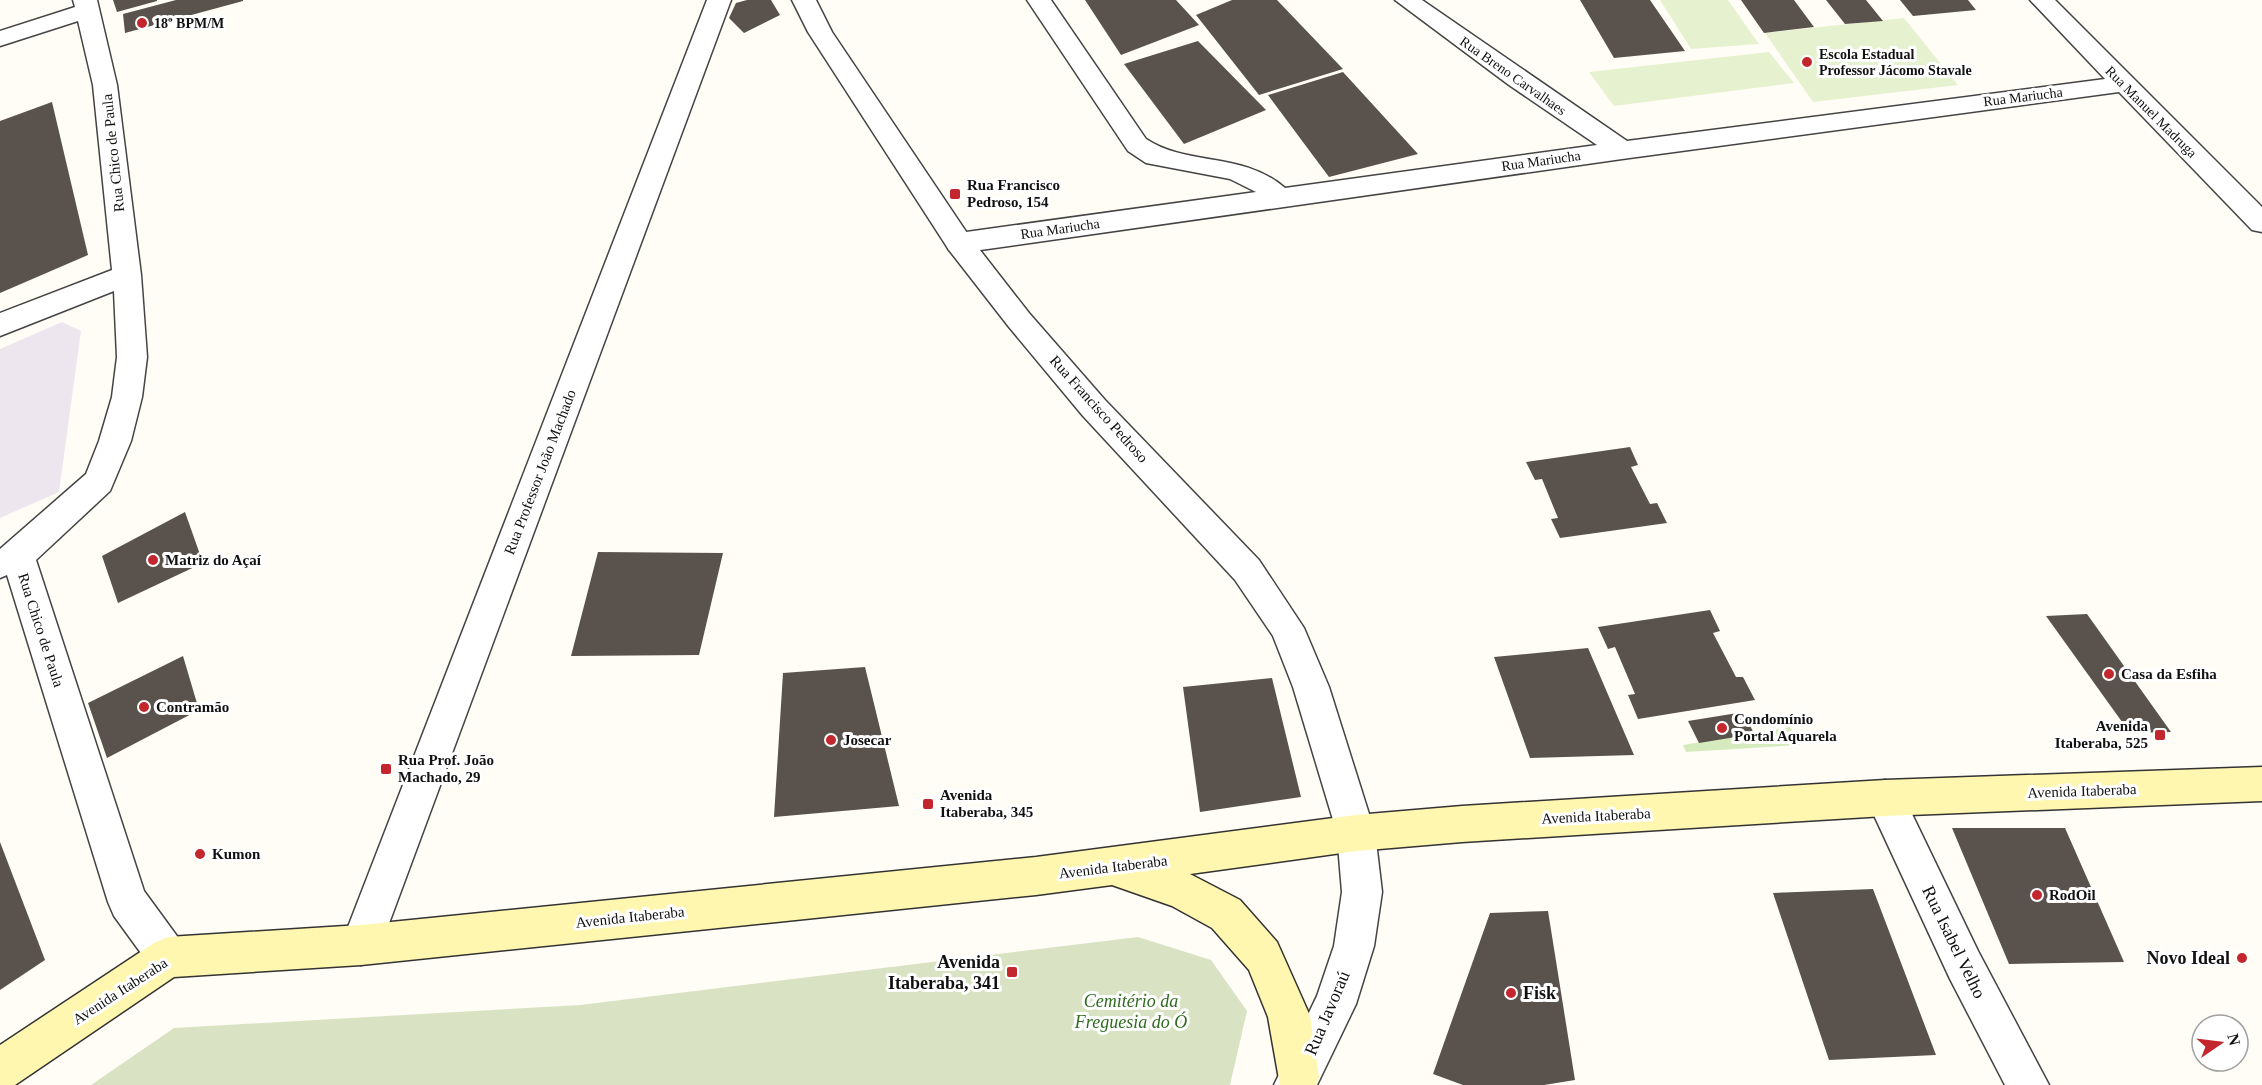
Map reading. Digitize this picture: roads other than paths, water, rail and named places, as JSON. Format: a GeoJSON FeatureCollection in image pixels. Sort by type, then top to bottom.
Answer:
{"type":"FeatureCollection","features":[{"type":"Feature","properties":{"kind":"main road","name":"Avenida Itaberaba"},"geometry":{"type":"LineString","coordinates":[[0,1070],[168,957],[361,945],[1116,867],[1356,833],[1885,798],[2262,784]]}},
{"type":"Feature","properties":{"kind":"main road"},"geometry":{"type":"LineString","coordinates":[[1116,867],[1182,890],[1226,914],[1250,940],[1263,956],[1289,1016],[1296,1081]]}},
{"type":"Feature","properties":{"kind":"street","name":"Rua Professor João Machado"},"geometry":{"type":"LineString","coordinates":[[361,945],[719,0]]}},
{"type":"Feature","properties":{"kind":"street","name":"Rua Francisco Pedroso"},"geometry":{"type":"LineString","coordinates":[[804,0],[826,42],[960,243],[1019,320],[1087,399],[1247,570],[1287,628],[1311,687],[1356,833]]}},
{"type":"Feature","properties":{"kind":"street"},"geometry":{"type":"LineString","coordinates":[[1039,0],[1137,145],[1155,157],[1236,171],[1260,181],[1279,198]]}},
{"type":"Feature","properties":{"kind":"street","name":"Rua Breno Carvalhaes"},"geometry":{"type":"LineString","coordinates":[[1407,0],[1456,37],[1622,150]]}},
{"type":"Feature","properties":{"kind":"street"},"geometry":{"type":"LineString","coordinates":[[1445,0],[1456,37]]}},
{"type":"Feature","properties":{"kind":"street","name":"Rua Manuel Madruga"},"geometry":{"type":"LineString","coordinates":[[2042,0],[2262,223]]}},
{"type":"Feature","properties":{"kind":"street"},"geometry":{"type":"LineString","coordinates":[[0,39],[86,5]]}},
{"type":"Feature","properties":{"kind":"street","name":"Rua Chico de Paula"},"geometry":{"type":"LineString","coordinates":[[86,5],[105,85],[127,274],[132,357],[127,397],[115,441],[99,482],[9,560],[128,902],[168,957]]}},
{"type":"Feature","properties":{"kind":"street","name":"Rua Mariucha"},"geometry":{"type":"LineString","coordinates":[[960,243],[1622,150],[2123,84]]}},
{"type":"Feature","properties":{"kind":"street"},"geometry":{"type":"LineString","coordinates":[[0,325],[127,274]]}},
{"type":"Feature","properties":{"kind":"street","name":"Rua Isabel Velho"},"geometry":{"type":"LineString","coordinates":[[1885,798],[1964,965],[2028,1085]]}},
{"type":"Feature","properties":{"kind":"street","name":"Rua Javoraú"},"geometry":{"type":"LineString","coordinates":[[1296,1081],[1335,1004],[1354,946],[1362,892],[1356,833]]}},
{"type":"Feature","properties":{"kind":"place","name":"18º BPM/M"},"geometry":{"type":"Point","coordinates":[142,23]}},
{"type":"Feature","properties":{"kind":"place","name":"Escola Estadual Professor Jácomo Stavale"},"geometry":{"type":"Point","coordinates":[1807,62]}},
{"type":"Feature","properties":{"kind":"place","name":"Rua Francisco Pedroso, 154"},"geometry":{"type":"Point","coordinates":[955,194]}},
{"type":"Feature","properties":{"kind":"place","name":"Matriz do Açaí"},"geometry":{"type":"Point","coordinates":[153,560]}},
{"type":"Feature","properties":{"kind":"place","name":"Casa da Esfiha"},"geometry":{"type":"Point","coordinates":[2109,674]}},
{"type":"Feature","properties":{"kind":"place","name":"Contramão"},"geometry":{"type":"Point","coordinates":[144,707]}},
{"type":"Feature","properties":{"kind":"place","name":"Condomínio Portal Aquarela"},"geometry":{"type":"Point","coordinates":[1722,728]}},
{"type":"Feature","properties":{"kind":"place","name":"Avenida Itaberaba, 525"},"geometry":{"type":"Point","coordinates":[2160,735]}},
{"type":"Feature","properties":{"kind":"place","name":"Josecar"},"geometry":{"type":"Point","coordinates":[831,740]}},
{"type":"Feature","properties":{"kind":"place","name":"Rua Prof. João Machado, 29"},"geometry":{"type":"Point","coordinates":[386,769]}},
{"type":"Feature","properties":{"kind":"place","name":"Avenida Itaberaba, 345"},"geometry":{"type":"Point","coordinates":[928,804]}},
{"type":"Feature","properties":{"kind":"place","name":"Kumon"},"geometry":{"type":"Point","coordinates":[200,854]}},
{"type":"Feature","properties":{"kind":"place","name":"RodOil"},"geometry":{"type":"Point","coordinates":[2037,895]}},
{"type":"Feature","properties":{"kind":"place","name":"Novo Ideal"},"geometry":{"type":"Point","coordinates":[2242,958]}},
{"type":"Feature","properties":{"kind":"place","name":"Avenida Itaberaba, 341"},"geometry":{"type":"Point","coordinates":[1012,972]}},
{"type":"Feature","properties":{"kind":"place","name":"Fisk"},"geometry":{"type":"Point","coordinates":[1511,993]}},
{"type":"Feature","properties":{"kind":"park label","name":"Cemitério da Freguesia do Ó"},"geometry":{"type":"Point","coordinates":[1131,1011]}}]}
